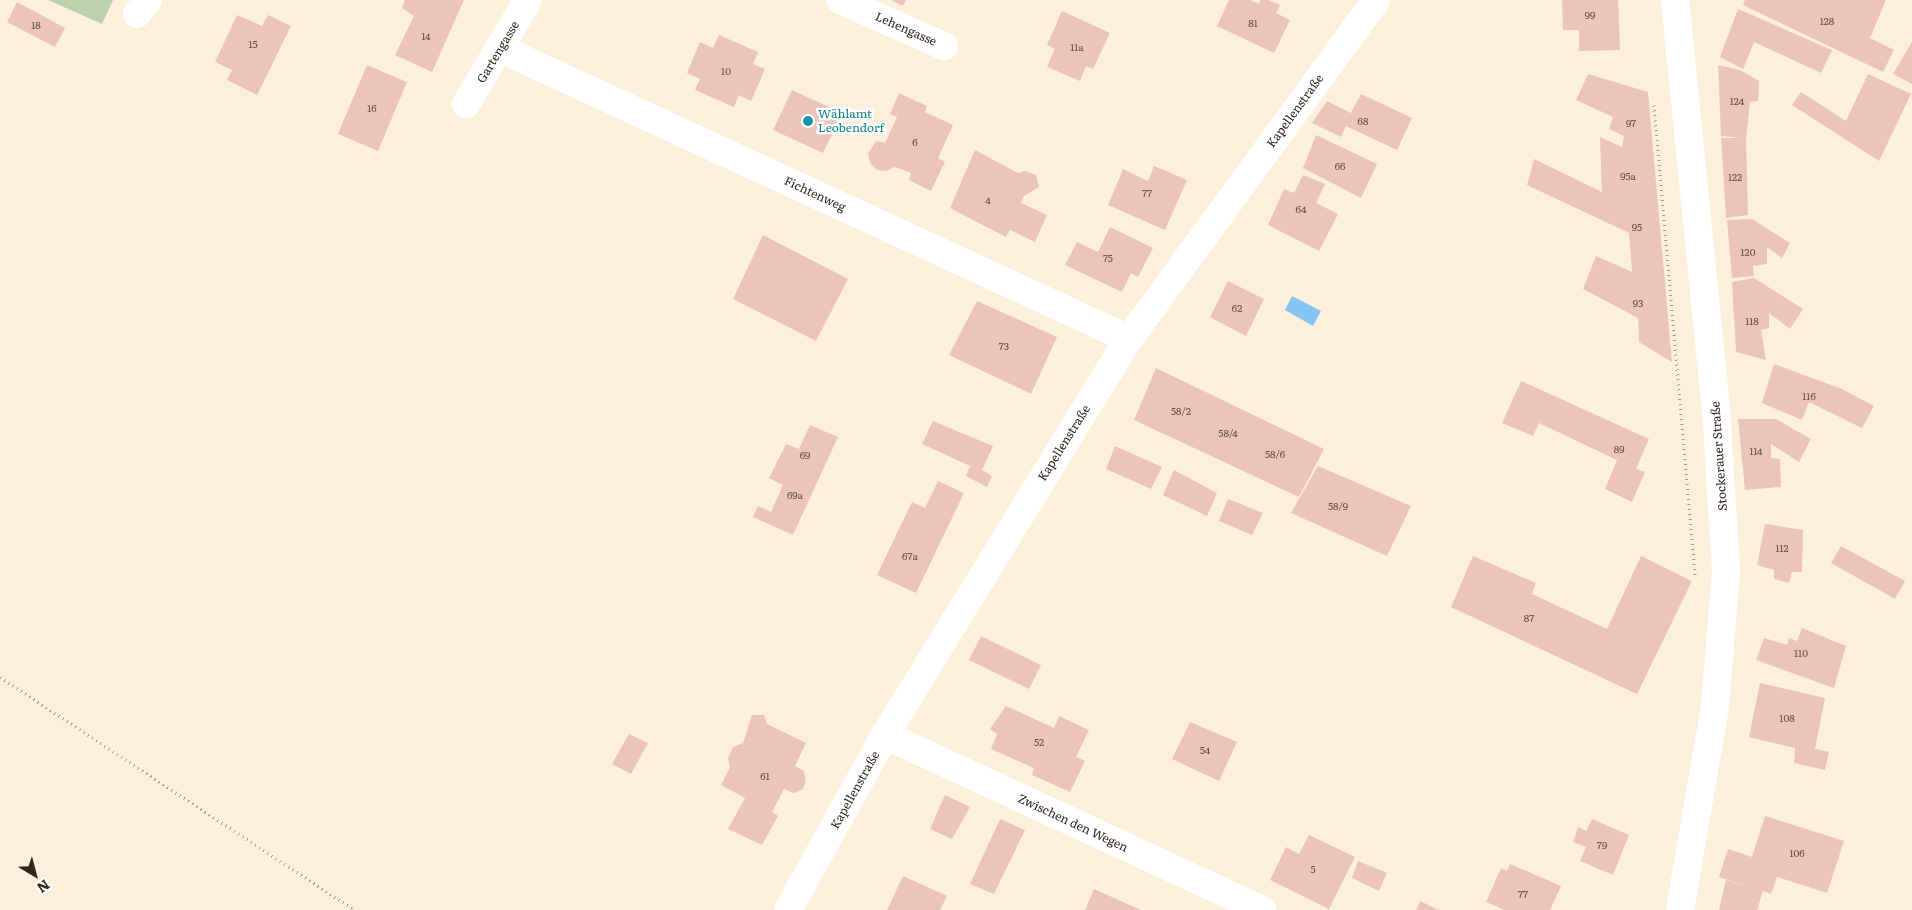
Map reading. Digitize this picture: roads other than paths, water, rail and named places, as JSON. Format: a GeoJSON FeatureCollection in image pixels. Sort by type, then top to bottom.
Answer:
{"type":"FeatureCollection","features":[{"type":"Feature","properties":{"kind":"street","name":"Gartengasse"},"geometry":{"type":"LineString","coordinates":[[466,104],[501,49],[528,0]]}},
{"type":"Feature","properties":{"kind":"street","name":"Lehengasse"},"geometry":{"type":"LineString","coordinates":[[840,0],[944,46]]}},
{"type":"Feature","properties":{"kind":"street","name":"Kapellenstraße"},"geometry":{"type":"LineString","coordinates":[[788,910],[885,735],[1129,338],[1376,0]]}},
{"type":"Feature","properties":{"kind":"street","name":"Stockerauer Straße"},"geometry":{"type":"LineString","coordinates":[[1675,0],[1716,408],[1726,572],[1715,706],[1680,910]]}},
{"type":"Feature","properties":{"kind":"street","name":"Fichtenweg"},"geometry":{"type":"LineString","coordinates":[[501,49],[1129,338]]}},
{"type":"Feature","properties":{"kind":"street","name":"Zwischen den Wegen"},"geometry":{"type":"LineString","coordinates":[[885,735],[1262,910]]}},
{"type":"Feature","properties":{"kind":"water"},"geometry":{"type":"Polygon","coordinates":[[[1292,296],[1321,311],[1313,326],[1285,310],[1292,296]]]}},
{"type":"Feature","properties":{"kind":"place","name":"Wählamt Leobendorf"},"geometry":{"type":"Point","coordinates":[808,121]}}]}
